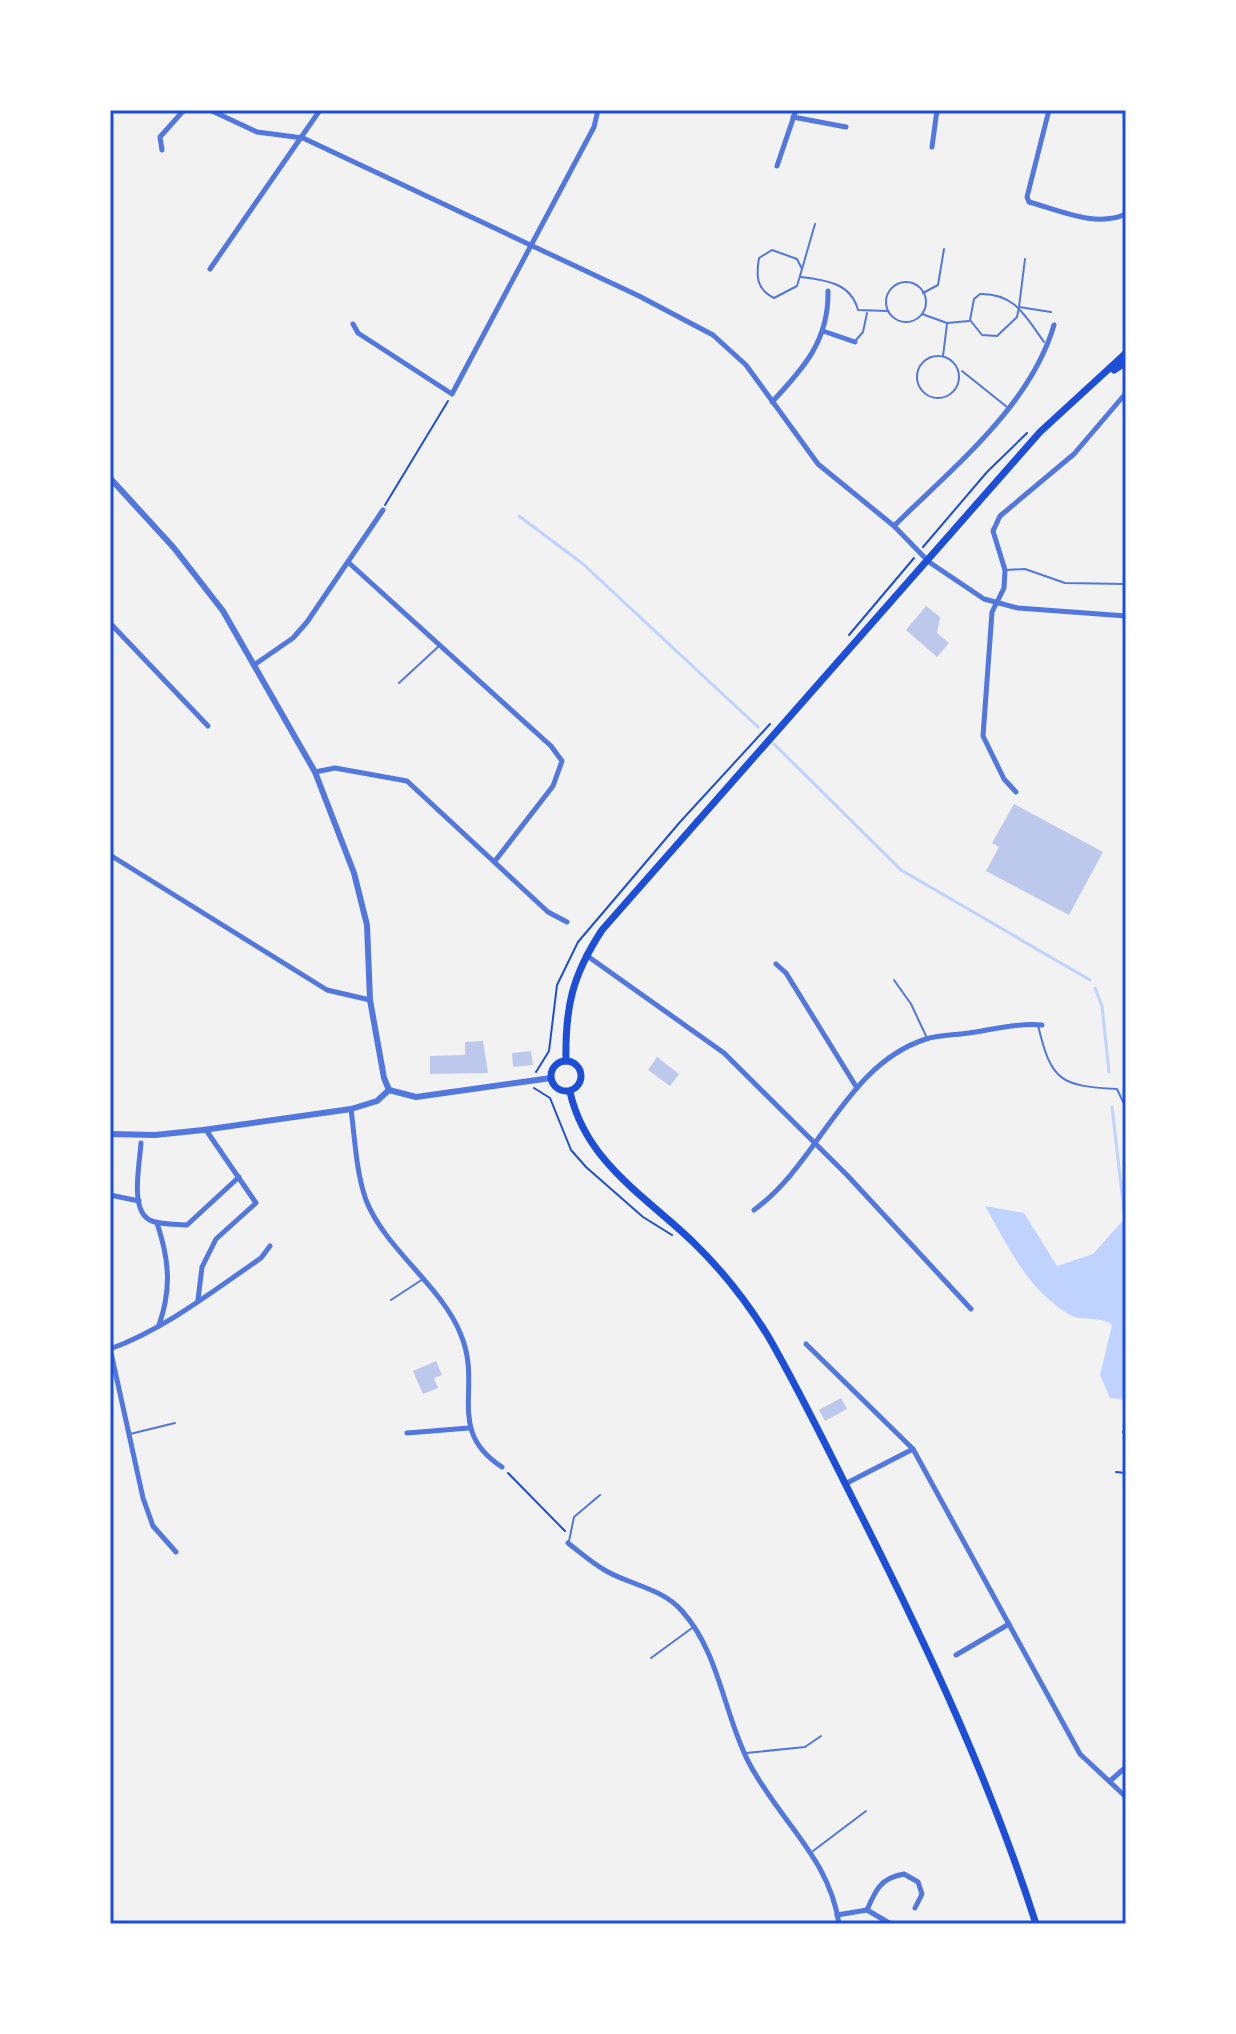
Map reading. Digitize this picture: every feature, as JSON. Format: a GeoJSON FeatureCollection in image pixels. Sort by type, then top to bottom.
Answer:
{"type":"FeatureCollection","features":[{"type":"Feature","properties":{"kind":"main road"},"geometry":{"type":"LineString","coordinates":[[566,1061],[565,1023],[576,976],[586,955],[649,875],[929,562],[1040,432],[1126,353]]}},
{"type":"Feature","properties":{"kind":"main road"},"geometry":{"type":"LineString","coordinates":[[1099,381],[1126,362]]}},
{"type":"Feature","properties":{"kind":"main road"},"geometry":{"type":"LineString","coordinates":[[566,1061],[575,1064],[582,1075],[580,1084],[570,1092],[555,1087],[551,1078],[555,1066],[566,1061]]}},
{"type":"Feature","properties":{"kind":"main road"},"geometry":{"type":"LineString","coordinates":[[570,1092],[578,1123],[610,1171],[681,1231],[728,1278],[767,1336],[949,1693],[1036,1924]]}},
{"type":"Feature","properties":{"kind":"street"},"geometry":{"type":"LineString","coordinates":[[162,150],[160,137],[184,110]]}},
{"type":"Feature","properties":{"kind":"street"},"geometry":{"type":"LineString","coordinates":[[210,110],[257,132],[303,138],[639,296],[713,335],[746,365],[818,464],[894,526],[929,562],[995,603],[1032,610],[1126,616]]}},
{"type":"Feature","properties":{"kind":"street"},"geometry":{"type":"LineString","coordinates":[[210,269],[320,110]]}},
{"type":"Feature","properties":{"kind":"street"},"geometry":{"type":"LineString","coordinates":[[353,324],[358,333],[452,394],[594,127],[598,110]]}},
{"type":"Feature","properties":{"kind":"street"},"geometry":{"type":"LineString","coordinates":[[777,166],[796,110]]}},
{"type":"Feature","properties":{"kind":"street"},"geometry":{"type":"LineString","coordinates":[[932,147],[937,110]]}},
{"type":"Feature","properties":{"kind":"street"},"geometry":{"type":"LineString","coordinates":[[1049,110],[1029,190],[1029,202],[1096,220],[1109,220],[1126,214]]}},
{"type":"Feature","properties":{"kind":"street"},"geometry":{"type":"LineString","coordinates":[[793,117],[846,127]]}},
{"type":"Feature","properties":{"kind":"street"},"geometry":{"type":"LineString","coordinates":[[772,402],[801,371],[820,342],[828,291]]}},
{"type":"Feature","properties":{"kind":"street"},"geometry":{"type":"LineString","coordinates":[[894,526],[1008,408],[1047,349],[1054,325]]}},
{"type":"Feature","properties":{"kind":"street"},"geometry":{"type":"LineString","coordinates":[[823,331],[855,342]]}},
{"type":"Feature","properties":{"kind":"street"},"geometry":{"type":"LineString","coordinates":[[1016,792],[1004,779],[983,736],[985,674],[995,603],[1004,588],[1005,570],[993,531],[1000,516],[1074,454],[1126,393]]}},
{"type":"Feature","properties":{"kind":"street"},"geometry":{"type":"LineString","coordinates":[[110,478],[202,582],[315,772],[354,873],[367,925],[370,1000],[389,1090]]}},
{"type":"Feature","properties":{"kind":"street"},"geometry":{"type":"LineString","coordinates":[[254,665],[293,638],[383,510]]}},
{"type":"Feature","properties":{"kind":"street"},"geometry":{"type":"LineString","coordinates":[[348,562],[551,746],[562,761],[553,786],[495,861]]}},
{"type":"Feature","properties":{"kind":"street"},"geometry":{"type":"LineString","coordinates":[[110,623],[208,726]]}},
{"type":"Feature","properties":{"kind":"street"},"geometry":{"type":"LineString","coordinates":[[315,772],[335,768],[407,781],[548,912],[567,922]]}},
{"type":"Feature","properties":{"kind":"street"},"geometry":{"type":"LineString","coordinates":[[110,855],[327,990],[370,1000]]}},
{"type":"Feature","properties":{"kind":"street"},"geometry":{"type":"LineString","coordinates":[[586,955],[724,1053],[847,1175],[971,1309]]}},
{"type":"Feature","properties":{"kind":"street"},"geometry":{"type":"LineString","coordinates":[[776,964],[786,973],[857,1088]]}},
{"type":"Feature","properties":{"kind":"street"},"geometry":{"type":"LineString","coordinates":[[754,1210],[803,1163],[857,1088],[876,1067],[927,1039],[1022,1024],[1040,1025]]}},
{"type":"Feature","properties":{"kind":"street"},"geometry":{"type":"LineString","coordinates":[[389,1090],[416,1097],[551,1078]]}},
{"type":"Feature","properties":{"kind":"street"},"geometry":{"type":"LineString","coordinates":[[110,1134],[155,1135],[206,1130],[351,1109],[377,1101],[389,1090]]}},
{"type":"Feature","properties":{"kind":"street"},"geometry":{"type":"LineString","coordinates":[[351,1109],[367,1201],[462,1336],[469,1365],[469,1428],[482,1455],[502,1467]]}},
{"type":"Feature","properties":{"kind":"street"},"geometry":{"type":"LineString","coordinates":[[198,1300],[202,1267],[216,1239],[255,1206],[206,1130]]}},
{"type":"Feature","properties":{"kind":"street"},"geometry":{"type":"LineString","coordinates":[[141,1143],[139,1201],[146,1218],[157,1222],[187,1225],[239,1177]]}},
{"type":"Feature","properties":{"kind":"street"},"geometry":{"type":"LineString","coordinates":[[110,1195],[139,1201]]}},
{"type":"Feature","properties":{"kind":"street"},"geometry":{"type":"LineString","coordinates":[[157,1222],[167,1252],[169,1287],[158,1326]]}},
{"type":"Feature","properties":{"kind":"street"},"geometry":{"type":"LineString","coordinates":[[176,1552],[153,1526],[110,1348],[158,1326],[261,1258],[270,1246]]}},
{"type":"Feature","properties":{"kind":"street"},"geometry":{"type":"LineString","coordinates":[[806,1344],[913,1449],[1080,1754],[1126,1797]]}},
{"type":"Feature","properties":{"kind":"street"},"geometry":{"type":"LineString","coordinates":[[407,1433],[469,1428]]}},
{"type":"Feature","properties":{"kind":"street"},"geometry":{"type":"LineString","coordinates":[[845,1484],[913,1449]]}},
{"type":"Feature","properties":{"kind":"street"},"geometry":{"type":"LineString","coordinates":[[568,1543],[603,1570],[649,1588],[681,1610],[693,1627],[745,1753],[766,1792],[826,1876],[839,1924]]}},
{"type":"Feature","properties":{"kind":"street"},"geometry":{"type":"LineString","coordinates":[[956,1655],[1009,1624]]}},
{"type":"Feature","properties":{"kind":"street"},"geometry":{"type":"LineString","coordinates":[[1110,1781],[1126,1767]]}},
{"type":"Feature","properties":{"kind":"street"},"geometry":{"type":"LineString","coordinates":[[867,1910],[876,1890],[887,1877],[904,1874],[918,1882],[922,1894],[915,1908]]}},
{"type":"Feature","properties":{"kind":"street"},"geometry":{"type":"LineString","coordinates":[[837,1915],[867,1910],[891,1924]]}},
{"type":"Feature","properties":{"kind":"lane"},"geometry":{"type":"LineString","coordinates":[[802,269],[797,259],[772,250],[759,258],[756,274],[762,290],[774,298],[797,286],[801,277],[815,224]]}},
{"type":"Feature","properties":{"kind":"lane"},"geometry":{"type":"LineString","coordinates":[[923,293],[938,285],[944,249]]}},
{"type":"Feature","properties":{"kind":"lane"},"geometry":{"type":"LineString","coordinates":[[1025,259],[1019,307],[1017,317],[997,336],[982,335],[970,320],[974,299],[980,294],[1006,297],[1019,307],[1044,342]]}},
{"type":"Feature","properties":{"kind":"lane"},"geometry":{"type":"LineString","coordinates":[[801,277],[845,287],[853,294],[858,310],[888,310]]}},
{"type":"Feature","properties":{"kind":"lane"},"geometry":{"type":"LineString","coordinates":[[899,282],[917,283],[923,293],[922,314],[917,321],[902,324],[888,310],[891,291],[899,282]]}},
{"type":"Feature","properties":{"kind":"lane"},"geometry":{"type":"LineString","coordinates":[[1019,307],[1051,312]]}},
{"type":"Feature","properties":{"kind":"lane"},"geometry":{"type":"LineString","coordinates":[[855,342],[863,332],[867,312]]}},
{"type":"Feature","properties":{"kind":"lane"},"geometry":{"type":"LineString","coordinates":[[922,314],[947,323],[970,320]]}},
{"type":"Feature","properties":{"kind":"lane"},"geometry":{"type":"LineString","coordinates":[[943,356],[947,323]]}},
{"type":"Feature","properties":{"kind":"lane"},"geometry":{"type":"LineString","coordinates":[[943,356],[1008,408]]}},
{"type":"Feature","properties":{"kind":"lane"},"geometry":{"type":"LineString","coordinates":[[943,356],[922,366],[916,376],[916,385],[922,392],[936,398],[947,393],[961,375],[959,370]]}},
{"type":"Feature","properties":{"kind":"lane"},"geometry":{"type":"LineString","coordinates":[[1005,570],[1025,569],[1065,583],[1126,584]]}},
{"type":"Feature","properties":{"kind":"lane"},"geometry":{"type":"LineString","coordinates":[[399,683],[440,645]]}},
{"type":"Feature","properties":{"kind":"lane"},"geometry":{"type":"LineString","coordinates":[[894,980],[911,1004],[927,1039]]}},
{"type":"Feature","properties":{"kind":"lane"},"geometry":{"type":"LineString","coordinates":[[1040,1025],[1044,1053],[1058,1076],[1067,1084],[1117,1089],[1126,1108]]}},
{"type":"Feature","properties":{"kind":"lane"},"geometry":{"type":"LineString","coordinates":[[391,1300],[423,1279]]}},
{"type":"Feature","properties":{"kind":"lane"},"geometry":{"type":"LineString","coordinates":[[129,1434],[175,1423]]}},
{"type":"Feature","properties":{"kind":"lane"},"geometry":{"type":"LineString","coordinates":[[568,1543],[574,1517],[600,1495]]}},
{"type":"Feature","properties":{"kind":"lane"},"geometry":{"type":"LineString","coordinates":[[651,1658],[693,1627]]}},
{"type":"Feature","properties":{"kind":"lane"},"geometry":{"type":"LineString","coordinates":[[745,1753],[805,1747],[821,1736]]}},
{"type":"Feature","properties":{"kind":"lane"},"geometry":{"type":"LineString","coordinates":[[812,1853],[866,1811]]}},
{"type":"Feature","properties":{"kind":"path"},"geometry":{"type":"LineString","coordinates":[[383,510],[452,394]]}},
{"type":"Feature","properties":{"kind":"path"},"geometry":{"type":"LineString","coordinates":[[534,1091],[550,1098],[571,1150],[586,1167],[643,1217],[673,1236]]}},
{"type":"Feature","properties":{"kind":"path"},"geometry":{"type":"LineString","coordinates":[[502,1467],[563,1526],[568,1543]]}},
{"type":"Feature","properties":{"kind":"path"},"geometry":{"type":"LineString","coordinates":[[1116,1472],[1126,1473]]}},
{"type":"Feature","properties":{"kind":"water"},"geometry":{"type":"Polygon","coordinates":[[[985,1206],[1024,1213],[1057,1266],[1093,1254],[1126,1217],[1126,1400],[1110,1398],[1100,1375],[1112,1325],[1102,1320],[1070,1315],[1042,1293],[1020,1266],[985,1206]]]}},
{"type":"Feature","properties":{"kind":"building"},"geometry":{"type":"Polygon","coordinates":[[[926,606],[940,617],[937,633],[949,643],[937,657],[906,630],[926,606]]]}},
{"type":"Feature","properties":{"kind":"building"},"geometry":{"type":"Polygon","coordinates":[[[1014,804],[1103,852],[1069,915],[986,871],[999,847],[992,843],[1014,804]]]}},
{"type":"Feature","properties":{"kind":"building"},"geometry":{"type":"Polygon","coordinates":[[[483,1041],[488,1073],[430,1074],[430,1056],[465,1055],[465,1042],[483,1041]]]}},
{"type":"Feature","properties":{"kind":"building"},"geometry":{"type":"Polygon","coordinates":[[[531,1051],[533,1065],[513,1067],[512,1053],[531,1051]]]}},
{"type":"Feature","properties":{"kind":"building"},"geometry":{"type":"Polygon","coordinates":[[[657,1057],[679,1074],[670,1086],[648,1070],[657,1057]]]}},
{"type":"Feature","properties":{"kind":"building"},"geometry":{"type":"Polygon","coordinates":[[[436,1361],[442,1375],[434,1378],[438,1388],[423,1394],[413,1371],[436,1361]]]}},
{"type":"Feature","properties":{"kind":"building"},"geometry":{"type":"Polygon","coordinates":[[[841,1398],[847,1409],[825,1421],[819,1410],[841,1398]]]}},
{"type":"Feature","properties":{"kind":"waterway"},"geometry":{"type":"LineString","coordinates":[[519,516],[583,564],[758,727]]}},
{"type":"Feature","properties":{"kind":"waterway"},"geometry":{"type":"LineString","coordinates":[[774,744],[901,870],[1090,980]]}},
{"type":"Feature","properties":{"kind":"waterway"},"geometry":{"type":"LineString","coordinates":[[1095,988],[1102,1006],[1109,1072]]}},
{"type":"Feature","properties":{"kind":"waterway"},"geometry":{"type":"LineString","coordinates":[[1112,1107],[1125,1220]]}}]}
